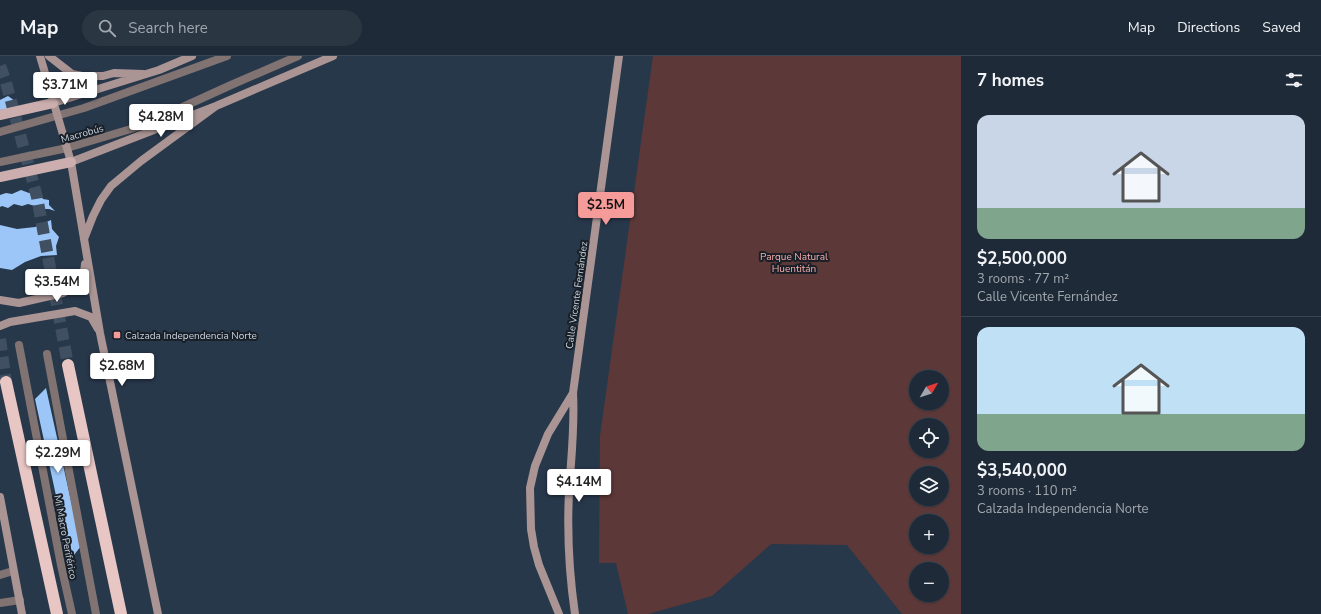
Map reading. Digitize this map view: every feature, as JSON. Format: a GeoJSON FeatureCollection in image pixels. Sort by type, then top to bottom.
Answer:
{"type":"FeatureCollection","features":[{"type":"Feature","properties":{"kind":"highway"},"geometry":{"type":"LineString","coordinates":[[68,365],[121,614]]}},
{"type":"Feature","properties":{"kind":"highway"},"geometry":{"type":"LineString","coordinates":[[6,382],[57,614]]}},
{"type":"Feature","properties":{"kind":"main road"},"geometry":{"type":"LineString","coordinates":[[0,115],[53,103]]}},
{"type":"Feature","properties":{"kind":"main road"},"geometry":{"type":"LineString","coordinates":[[0,177],[71,162]]}},
{"type":"Feature","properties":{"kind":"street"},"geometry":{"type":"LineString","coordinates":[[40,56],[71,162],[100,333],[158,614]]}},
{"type":"Feature","properties":{"kind":"street"},"geometry":{"type":"LineString","coordinates":[[49,56],[72,74],[82,76],[103,76],[114,73],[146,74],[159,70]]}},
{"type":"Feature","properties":{"kind":"street"},"geometry":{"type":"LineString","coordinates":[[53,103],[159,70],[192,56]]}},
{"type":"Feature","properties":{"kind":"street"},"geometry":{"type":"LineString","coordinates":[[71,162],[216,106],[333,56]]}},
{"type":"Feature","properties":{"kind":"street","name":"Calle Vicente Fernández"},"geometry":{"type":"LineString","coordinates":[[575,614],[571,590],[568,538],[569,491],[574,417],[573,393],[619,56]]}},
{"type":"Feature","properties":{"kind":"street"},"geometry":{"type":"LineString","coordinates":[[0,300],[19,303],[63,292],[70,289],[81,280],[85,274],[84,239],[98,206],[111,186],[141,161],[216,106]]}},
{"type":"Feature","properties":{"kind":"street"},"geometry":{"type":"LineString","coordinates":[[0,326],[10,322],[75,311],[91,317],[100,333]]}},
{"type":"Feature","properties":{"kind":"street","name":"Calle Vicente Fernández"},"geometry":{"type":"LineString","coordinates":[[559,614],[539,565],[534,547],[531,529],[530,488],[535,466],[548,434],[573,393]]}},
{"type":"Feature","properties":{"kind":"street"},"geometry":{"type":"LineString","coordinates":[[0,497],[22,614]]}},
{"type":"Feature","properties":{"kind":"lane"},"geometry":{"type":"LineString","coordinates":[[0,132],[84,108],[227,56]]}},
{"type":"Feature","properties":{"kind":"lane","name":"Macrobús"},"geometry":{"type":"LineString","coordinates":[[0,162],[67,148],[142,126],[298,56]]}},
{"type":"Feature","properties":{"kind":"lane","name":"Mi Macro Periférico"},"geometry":{"type":"LineString","coordinates":[[19,346],[72,614]]}},
{"type":"Feature","properties":{"kind":"lane","name":"Mi Macro Periférico"},"geometry":{"type":"LineString","coordinates":[[47,354],[96,614]]}},
{"type":"Feature","properties":{"kind":"lane"},"geometry":{"type":"LineString","coordinates":[[0,575],[13,571]]}},
{"type":"Feature","properties":{"kind":"lane"},"geometry":{"type":"LineString","coordinates":[[0,603],[20,600]]}},
{"type":"Feature","properties":{"kind":"green space","name":"Parque Natural Huentitán"},"geometry":{"type":"Polygon","coordinates":[[[653,56],[961,56],[961,614],[902,614],[847,545],[771,544],[712,596],[648,614],[628,614],[616,563],[599,563],[600,436],[653,56]]]}},
{"type":"Feature","properties":{"kind":"building"},"geometry":{"type":"Polygon","coordinates":[[[8,96],[15,101],[11,109],[0,110],[0,100],[8,96]]]}},
{"type":"Feature","properties":{"kind":"building"},"geometry":{"type":"Polygon","coordinates":[[[21,190],[29,193],[38,192],[43,199],[49,200],[49,205],[55,211],[44,209],[39,212],[35,206],[28,204],[22,206],[14,204],[8,208],[2,206],[0,207],[0,195],[6,193],[12,194],[21,190]]]}},
{"type":"Feature","properties":{"kind":"building"},"geometry":{"type":"Polygon","coordinates":[[[51,220],[52,229],[59,237],[56,246],[57,255],[41,256],[25,262],[12,270],[0,268],[0,225],[17,229],[35,227],[51,220]]]}},
{"type":"Feature","properties":{"kind":"building"},"geometry":{"type":"Polygon","coordinates":[[[46,388],[81,546],[70,560],[35,399],[46,388]]]}},
{"type":"Feature","properties":{"kind":"tunnel"},"geometry":{"type":"LineString","coordinates":[[0,66],[5,79],[37,197],[68,365]]}},
{"type":"Feature","properties":{"kind":"tunnel"},"geometry":{"type":"LineString","coordinates":[[0,339],[6,382]]}},
{"type":"Feature","properties":{"kind":"place","name":"Calzada Independencia Norte"},"geometry":{"type":"Point","coordinates":[117,335]}}]}
